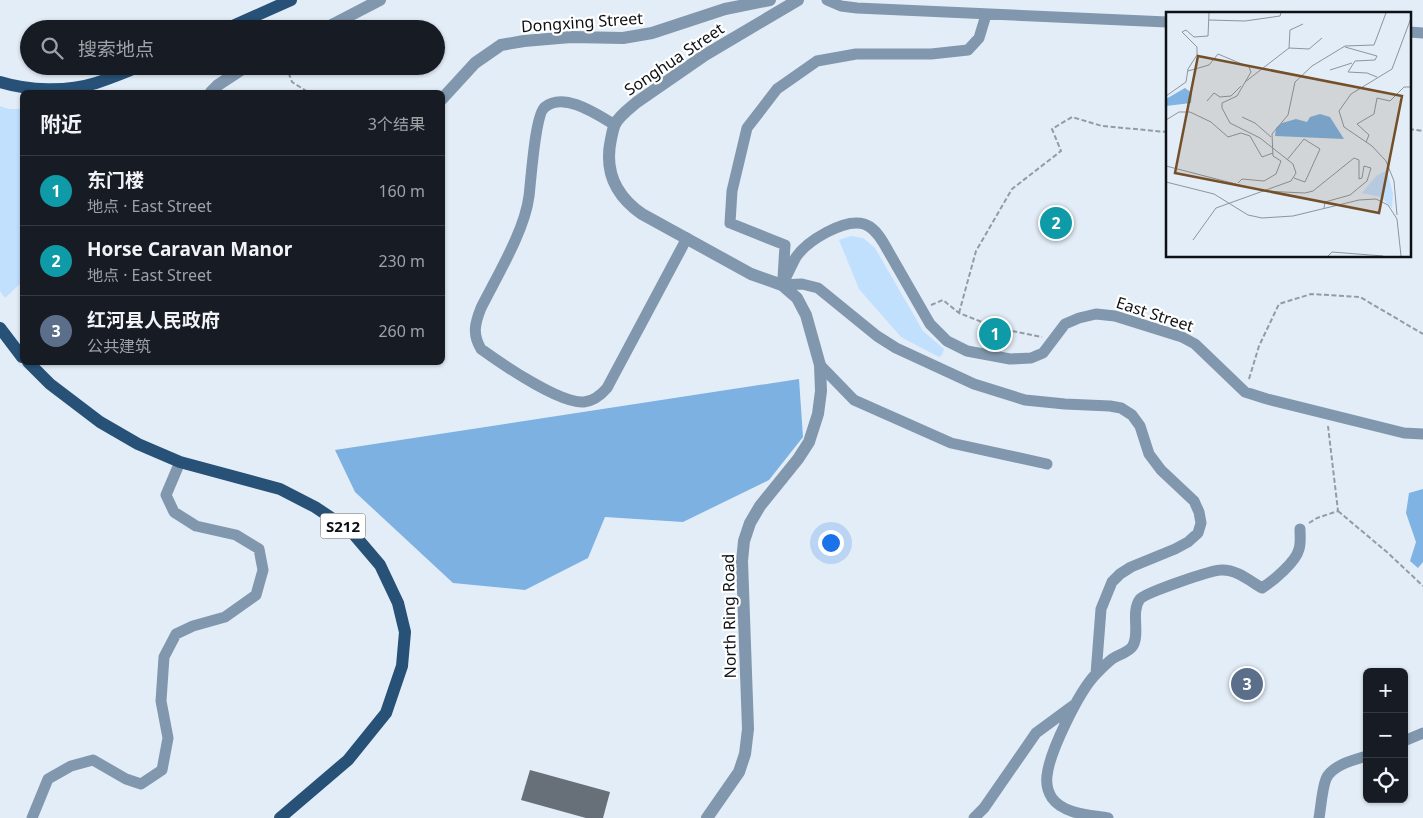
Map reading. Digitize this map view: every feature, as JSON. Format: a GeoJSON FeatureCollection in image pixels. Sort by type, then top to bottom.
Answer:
{"type":"FeatureCollection","features":[{"type":"Feature","properties":{"kind":"main road"},"geometry":{"type":"LineString","coordinates":[[246,20],[291,0]]}},
{"type":"Feature","properties":{"kind":"main road"},"geometry":{"type":"LineString","coordinates":[[0,82],[37,89],[69,88],[95,83],[116,75]]}},
{"type":"Feature","properties":{"kind":"main road"},"geometry":{"type":"LineString","coordinates":[[0,328],[20,354]]}},
{"type":"Feature","properties":{"kind":"main road","name":"S212"},"geometry":{"type":"LineString","coordinates":[[31,365],[50,384],[100,422],[138,444],[180,462],[280,489],[315,507],[351,531],[380,564],[398,603],[405,632],[402,666],[386,713],[348,760],[280,818]]}},
{"type":"Feature","properties":{"kind":"street"},"geometry":{"type":"LineString","coordinates":[[341,20],[380,0]]}},
{"type":"Feature","properties":{"kind":"street","name":"Dongxing Street"},"geometry":{"type":"LineString","coordinates":[[445,96],[475,63],[501,45],[571,37],[623,38],[652,33],[726,9],[770,0]]}},
{"type":"Feature","properties":{"kind":"street","name":"Songhua Street"},"geometry":{"type":"LineString","coordinates":[[782,285],[751,274],[629,205],[620,194],[613,180],[609,164],[609,149],[615,125],[627,110],[637,102],[705,55],[798,0]]}},
{"type":"Feature","properties":{"kind":"street"},"geometry":{"type":"LineString","coordinates":[[827,0],[841,6],[857,8],[1166,22]]}},
{"type":"Feature","properties":{"kind":"street"},"geometry":{"type":"LineString","coordinates":[[986,15],[979,38],[968,50],[931,54],[856,54],[818,62],[777,90],[747,128],[732,191],[730,223],[785,245],[782,285],[802,284],[818,288],[877,336],[896,348],[974,384],[1026,400],[1110,406],[1121,408],[1132,415],[1140,426],[1149,454],[1161,470],[1194,501],[1201,522],[1198,533],[1188,542],[1131,567],[1112,582],[1101,609],[1096,674]]}},
{"type":"Feature","properties":{"kind":"street"},"geometry":{"type":"LineString","coordinates":[[1410,32],[1423,33]]}},
{"type":"Feature","properties":{"kind":"street"},"geometry":{"type":"LineString","coordinates":[[213,90],[233,75]]}},
{"type":"Feature","properties":{"kind":"street"},"geometry":{"type":"LineString","coordinates":[[615,125],[578,105],[568,102],[552,103],[544,107],[541,112],[525,217],[481,308],[476,323],[474,333],[476,342],[481,350],[542,388],[572,400],[583,402],[600,396],[607,388],[687,238]]}},
{"type":"Feature","properties":{"kind":"street","name":"East Street"},"geometry":{"type":"LineString","coordinates":[[782,285],[797,256],[813,241],[840,226],[852,223],[863,224],[875,230],[930,324],[947,341],[968,350],[1010,359],[1031,358],[1043,353],[1065,324],[1096,314],[1115,316],[1182,337],[1195,344],[1244,392],[1404,433],[1423,434]]}},
{"type":"Feature","properties":{"kind":"street","name":"North Ring Road"},"geometry":{"type":"LineString","coordinates":[[707,818],[739,772],[745,754],[748,729],[742,561],[744,541],[750,523],[760,506],[798,459],[809,442],[818,414],[820,365],[806,315],[797,298],[782,285]]}},
{"type":"Feature","properties":{"kind":"street"},"geometry":{"type":"LineString","coordinates":[[820,365],[854,400],[951,443],[1047,464]]}},
{"type":"Feature","properties":{"kind":"street"},"geometry":{"type":"LineString","coordinates":[[32,818],[48,779],[71,766],[93,760],[126,779],[141,784],[162,770],[168,738],[160,701],[164,657],[176,634],[194,626],[225,617],[256,595],[263,570],[259,549],[236,535],[196,526],[174,512],[166,495],[180,462]]}},
{"type":"Feature","properties":{"kind":"street"},"geometry":{"type":"LineString","coordinates":[[1108,818],[1064,808],[1053,799],[1047,786],[1047,776],[1050,762],[1075,704],[1085,686],[1113,658],[1130,649],[1134,644],[1137,608],[1140,599],[1150,592],[1210,572],[1222,570],[1245,577],[1262,588],[1273,580],[1299,550],[1300,529]]}},
{"type":"Feature","properties":{"kind":"street"},"geometry":{"type":"LineString","coordinates":[[974,818],[984,808],[1036,733],[1075,704]]}},
{"type":"Feature","properties":{"kind":"street"},"geometry":{"type":"LineString","coordinates":[[1408,739],[1423,733]]}},
{"type":"Feature","properties":{"kind":"street"},"geometry":{"type":"LineString","coordinates":[[1319,818],[1326,778],[1338,768],[1363,758]]}},
{"type":"Feature","properties":{"kind":"path"},"geometry":{"type":"LineString","coordinates":[[289,75],[292,82],[305,90]]}},
{"type":"Feature","properties":{"kind":"path"},"geometry":{"type":"LineString","coordinates":[[959,313],[976,251],[1012,189],[1061,151],[1052,129],[1072,117],[1102,126],[1166,132]]}},
{"type":"Feature","properties":{"kind":"path"},"geometry":{"type":"LineString","coordinates":[[1410,129],[1423,131]]}},
{"type":"Feature","properties":{"kind":"path"},"geometry":{"type":"LineString","coordinates":[[1244,392],[1259,346],[1279,304],[1311,294],[1360,297],[1423,334]]}},
{"type":"Feature","properties":{"kind":"path"},"geometry":{"type":"LineString","coordinates":[[922,308],[943,300],[959,313],[997,328],[1046,337],[1057,335]]}},
{"type":"Feature","properties":{"kind":"path"},"geometry":{"type":"LineString","coordinates":[[1327,414],[1338,511],[1388,553],[1423,586]]}},
{"type":"Feature","properties":{"kind":"path"},"geometry":{"type":"LineString","coordinates":[[1300,529],[1317,518],[1338,511]]}},
{"type":"Feature","properties":{"kind":"shaded area"},"geometry":{"type":"Polygon","coordinates":[[[0,106],[9,109],[20,109],[20,284],[5,298],[0,291],[0,106]]]}},
{"type":"Feature","properties":{"kind":"shaded area"},"geometry":{"type":"Polygon","coordinates":[[[851,236],[863,238],[875,248],[923,331],[944,349],[942,355],[939,357],[901,337],[859,289],[839,240],[851,236]]]}},
{"type":"Feature","properties":{"kind":"shaded area"},"geometry":{"type":"Polygon","coordinates":[[[799,379],[803,437],[769,480],[683,522],[605,517],[588,558],[525,590],[453,583],[355,492],[335,450],[799,379]]]}},
{"type":"Feature","properties":{"kind":"shaded area"},"geometry":{"type":"Polygon","coordinates":[[[1423,489],[1423,562],[1418,568],[1410,561],[1416,542],[1406,513],[1409,493],[1423,489]]]}},
{"type":"Feature","properties":{"kind":"building"},"geometry":{"type":"Polygon","coordinates":[[[530,770],[610,792],[603,818],[586,818],[521,800],[530,770]]]}},
{"type":"Feature","properties":{"kind":"place","name":"Horse Caravan Manor"},"geometry":{"type":"Point","coordinates":[1056,223]}},
{"type":"Feature","properties":{"kind":"place","name":"东门楼"},"geometry":{"type":"Point","coordinates":[995,334]}},
{"type":"Feature","properties":{"kind":"place","name":"红河县人民政府"},"geometry":{"type":"Point","coordinates":[1247,684]}}]}
